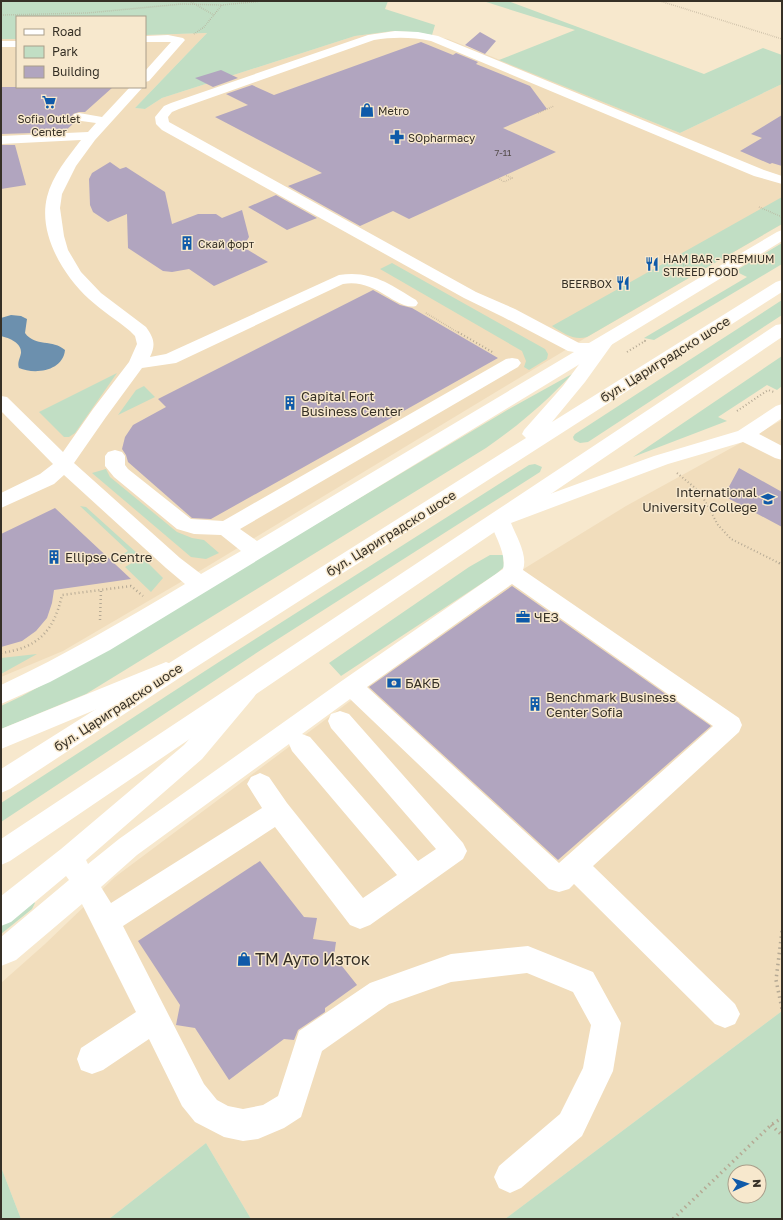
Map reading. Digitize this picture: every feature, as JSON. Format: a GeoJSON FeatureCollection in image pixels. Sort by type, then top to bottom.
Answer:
{"type":"FeatureCollection","features":[{"type":"Feature","properties":{"kind":"main road"},"geometry":{"type":"LineString","coordinates":[[741,275],[645,332],[584,350],[574,347],[509,313],[470,295],[401,257],[167,127],[162,120],[162,117],[164,113],[175,106],[372,37],[407,34],[434,38],[778,181]]}},
{"type":"Feature","properties":{"kind":"main road"},"geometry":{"type":"LineString","coordinates":[[146,39],[168,38],[179,40],[146,77]]}},
{"type":"Feature","properties":{"kind":"main road"},"geometry":{"type":"LineString","coordinates":[[1,44],[16,44]]}},
{"type":"Feature","properties":{"kind":"main road"},"geometry":{"type":"LineString","coordinates":[[1,501],[47,478],[64,464],[112,396],[137,364],[146,346],[145,337],[137,328],[109,308],[81,284],[67,266],[54,227],[53,206],[55,195],[63,176],[91,136],[136,88]]}},
{"type":"Feature","properties":{"kind":"main road"},"geometry":{"type":"LineString","coordinates":[[79,117],[106,121]]}},
{"type":"Feature","properties":{"kind":"main road"},"geometry":{"type":"LineString","coordinates":[[1,140],[91,136]]}},
{"type":"Feature","properties":{"kind":"main road"},"geometry":{"type":"LineString","coordinates":[[1,695],[42,676],[102,644],[199,584],[604,343],[782,235]]}},
{"type":"Feature","properties":{"kind":"main road"},"geometry":{"type":"LineString","coordinates":[[137,364],[170,359],[339,280],[348,278],[357,277],[371,280],[410,304]]}},
{"type":"Feature","properties":{"kind":"main road","name":"бул. Цариградско шосе"},"geometry":{"type":"LineString","coordinates":[[1,782],[185,663],[782,285]]}},
{"type":"Feature","properties":{"kind":"main road"},"geometry":{"type":"LineString","coordinates":[[470,295],[502,317],[566,352],[570,358],[568,364]]}},
{"type":"Feature","properties":{"kind":"main road"},"geometry":{"type":"LineString","coordinates":[[1,853],[782,329]]}},
{"type":"Feature","properties":{"kind":"main road"},"geometry":{"type":"LineString","coordinates":[[512,456],[556,408],[604,343]]}},
{"type":"Feature","properties":{"kind":"main road"},"geometry":{"type":"LineString","coordinates":[[115,456],[115,466],[120,473],[184,524],[194,527],[226,528],[512,363]]}},
{"type":"Feature","properties":{"kind":"main road"},"geometry":{"type":"LineString","coordinates":[[491,374],[520,392]]}},
{"type":"Feature","properties":{"kind":"main road"},"geometry":{"type":"LineString","coordinates":[[1,400],[64,464],[173,563],[199,584]]}},
{"type":"Feature","properties":{"kind":"main road"},"geometry":{"type":"LineString","coordinates":[[499,520],[661,460],[745,435],[782,410]]}},
{"type":"Feature","properties":{"kind":"main road"},"geometry":{"type":"LineString","coordinates":[[745,435],[782,455],[782,463]]}},
{"type":"Feature","properties":{"kind":"main road"},"geometry":{"type":"LineString","coordinates":[[1,953],[6,951],[128,848],[351,686],[512,573],[515,563],[513,554],[499,520]]}},
{"type":"Feature","properties":{"kind":"main road"},"geometry":{"type":"LineString","coordinates":[[226,528],[255,551]]}},
{"type":"Feature","properties":{"kind":"main road"},"geometry":{"type":"LineString","coordinates":[[351,686],[559,880],[730,724],[512,573]]}},
{"type":"Feature","properties":{"kind":"main road"},"geometry":{"type":"LineString","coordinates":[[1,739],[185,663]]}},
{"type":"Feature","properties":{"kind":"main road"},"geometry":{"type":"LineString","coordinates":[[1,913],[194,752],[251,685]]}},
{"type":"Feature","properties":{"kind":"main road"},"geometry":{"type":"LineString","coordinates":[[260,784],[278,811],[360,916],[454,851],[340,721]]}},
{"type":"Feature","properties":{"kind":"main road"},"geometry":{"type":"LineString","coordinates":[[301,744],[415,877]]}},
{"type":"Feature","properties":{"kind":"main road"},"geometry":{"type":"LineString","coordinates":[[106,921],[278,811]]}},
{"type":"Feature","properties":{"kind":"main road"},"geometry":{"type":"LineString","coordinates":[[70,857],[106,921],[193,1095],[206,1112],[224,1121],[243,1125],[258,1124],[273,1117],[290,1106],[310,1042],[380,993],[451,968],[528,959],[583,982],[606,1023],[598,1071],[571,1125],[510,1177]]}},
{"type":"Feature","properties":{"kind":"main road"},"geometry":{"type":"LineString","coordinates":[[574,866],[725,1014]]}},
{"type":"Feature","properties":{"kind":"main road"},"geometry":{"type":"LineString","coordinates":[[92,1059],[154,1018]]}},
{"type":"Feature","properties":{"kind":"path"},"geometry":{"type":"LineString","coordinates":[[189,1],[214,15]]}},
{"type":"Feature","properties":{"kind":"path"},"geometry":{"type":"LineString","coordinates":[[1,15],[116,11],[194,1]]}},
{"type":"Feature","properties":{"kind":"path"},"geometry":{"type":"LineString","coordinates":[[205,1],[222,5],[263,1]]}},
{"type":"Feature","properties":{"kind":"path"},"geometry":{"type":"LineString","coordinates":[[660,1],[782,39]]}},
{"type":"Feature","properties":{"kind":"path"},"geometry":{"type":"LineString","coordinates":[[197,33],[222,5]]}},
{"type":"Feature","properties":{"kind":"path"},"geometry":{"type":"LineString","coordinates":[[498,178],[504,182],[512,178],[506,175]]}},
{"type":"Feature","properties":{"kind":"path"},"geometry":{"type":"LineString","coordinates":[[761,206],[760,207],[782,217]]}},
{"type":"Feature","properties":{"kind":"path"},"geometry":{"type":"LineString","coordinates":[[672,256],[669,258],[695,270]]}},
{"type":"Feature","properties":{"kind":"path"},"geometry":{"type":"LineString","coordinates":[[410,304],[512,363]]}},
{"type":"Feature","properties":{"kind":"path"},"geometry":{"type":"LineString","coordinates":[[627,352],[642,342]]}},
{"type":"Feature","properties":{"kind":"path"},"geometry":{"type":"LineString","coordinates":[[737,411],[768,390],[774,392]]}},
{"type":"Feature","properties":{"kind":"path"},"geometry":{"type":"LineString","coordinates":[[661,460],[700,492],[718,525],[731,539],[782,565]]}},
{"type":"Feature","properties":{"kind":"path"},"geometry":{"type":"LineString","coordinates":[[1,653],[20,650],[35,642],[53,622],[60,608],[62,595],[131,586],[138,592]]}},
{"type":"Feature","properties":{"kind":"path"},"geometry":{"type":"LineString","coordinates":[[100,626],[101,590]]}},
{"type":"Feature","properties":{"kind":"path"},"geometry":{"type":"LineString","coordinates":[[782,931],[776,980],[782,1009]]}},
{"type":"Feature","properties":{"kind":"path"},"geometry":{"type":"LineString","coordinates":[[673,1219],[771,1125],[782,1118]]}},
{"type":"Feature","properties":{"kind":"path"},"geometry":{"type":"LineString","coordinates":[[771,1125],[782,1135]]}},
{"type":"Feature","properties":{"kind":"shaded area"},"geometry":{"type":"Polygon","coordinates":[[[393,31],[413,32],[448,39],[680,133],[782,84],[782,224],[587,337],[203,569],[63,651],[1,677],[1,39],[16,39],[16,88],[146,88],[146,35],[207,33],[135,108],[145,109],[162,98],[355,36],[393,31]]]}},
{"type":"Feature","properties":{"kind":"shaded area"},"geometry":{"type":"Polygon","coordinates":[[[782,420],[782,1011],[505,1219],[251,1219],[206,1143],[109,1219],[21,1219],[1,1167],[1,983],[45,944],[115,877],[357,696],[357,685],[517,573],[626,506],[782,420]]]}},
{"type":"Feature","properties":{"kind":"green space"},"geometry":{"type":"Polygon","coordinates":[[[1,1],[388,1],[385,9],[435,25],[432,35],[393,31],[355,36],[162,98],[145,109],[135,108],[207,33],[146,35],[146,16],[16,16],[16,39],[1,39],[1,1]]]}},
{"type":"Feature","properties":{"kind":"green space"},"geometry":{"type":"Polygon","coordinates":[[[483,1],[508,1],[704,74],[763,48],[782,55],[782,84],[680,133],[499,60],[575,30],[483,1]]]}},
{"type":"Feature","properties":{"kind":"green space"},"geometry":{"type":"Polygon","coordinates":[[[782,197],[782,224],[587,337],[573,337],[564,334],[552,326],[782,197]]]}},
{"type":"Feature","properties":{"kind":"green space"},"geometry":{"type":"Polygon","coordinates":[[[782,243],[782,264],[654,340],[644,338],[747,277],[735,271],[782,243]]]}},
{"type":"Feature","properties":{"kind":"green space"},"geometry":{"type":"Polygon","coordinates":[[[392,263],[545,349],[548,354],[547,359],[529,370],[524,367],[526,361],[522,351],[380,269],[392,263]]]}},
{"type":"Feature","properties":{"kind":"green space"},"geometry":{"type":"Polygon","coordinates":[[[782,300],[782,315],[588,442],[580,443],[574,440],[573,437],[575,434],[782,300]]]}},
{"type":"Feature","properties":{"kind":"green space"},"geometry":{"type":"Polygon","coordinates":[[[782,356],[782,386],[777,390],[767,385],[718,417],[727,421],[633,457],[782,356]]]}},
{"type":"Feature","properties":{"kind":"green space"},"geometry":{"type":"Polygon","coordinates":[[[117,373],[75,433],[69,437],[64,437],[39,412],[117,373]]]}},
{"type":"Feature","properties":{"kind":"green space"},"geometry":{"type":"Polygon","coordinates":[[[572,374],[531,413],[486,448],[86,694],[1,729],[1,706],[88,660],[509,409],[572,374]]]}},
{"type":"Feature","properties":{"kind":"green space"},"geometry":{"type":"Polygon","coordinates":[[[144,386],[155,397],[118,415],[136,390],[144,386]]]}},
{"type":"Feature","properties":{"kind":"green space"},"geometry":{"type":"Polygon","coordinates":[[[535,464],[542,467],[540,472],[264,648],[1,822],[1,803],[222,660],[529,465],[535,464]]]}},
{"type":"Feature","properties":{"kind":"green space"},"geometry":{"type":"Polygon","coordinates":[[[106,469],[110,477],[177,532],[192,538],[204,540],[219,553],[206,559],[191,557],[92,473],[106,469]]]}},
{"type":"Feature","properties":{"kind":"green space"},"geometry":{"type":"Polygon","coordinates":[[[80,506],[86,507],[138,554],[121,564],[117,558],[128,551],[80,506]]]}},
{"type":"Feature","properties":{"kind":"green space"},"geometry":{"type":"Polygon","coordinates":[[[490,555],[503,555],[504,567],[496,574],[341,676],[329,663],[469,567],[490,555]]]}},
{"type":"Feature","properties":{"kind":"green space"},"geometry":{"type":"Polygon","coordinates":[[[142,557],[163,578],[151,592],[125,567],[142,557]]]}},
{"type":"Feature","properties":{"kind":"green space"},"geometry":{"type":"Polygon","coordinates":[[[37,654],[1,674],[1,658],[37,654]]]}},
{"type":"Feature","properties":{"kind":"green space"},"geometry":{"type":"Polygon","coordinates":[[[33,901],[35,903],[32,909],[1,934],[1,922],[33,901]]]}},
{"type":"Feature","properties":{"kind":"green space"},"geometry":{"type":"Polygon","coordinates":[[[782,1011],[782,1219],[505,1219],[782,1011]]]}},
{"type":"Feature","properties":{"kind":"green space"},"geometry":{"type":"Polygon","coordinates":[[[206,1143],[251,1219],[109,1219],[206,1143]]]}},
{"type":"Feature","properties":{"kind":"green space"},"geometry":{"type":"Polygon","coordinates":[[[1,1167],[21,1219],[1,1219],[1,1167]]]}},
{"type":"Feature","properties":{"kind":"water"},"geometry":{"type":"Polygon","coordinates":[[[11,315],[21,316],[27,319],[25,333],[29,337],[39,342],[55,345],[65,350],[59,363],[47,370],[40,371],[19,368],[18,362],[21,349],[11,340],[1,336],[1,318],[11,315]]]}},
{"type":"Feature","properties":{"kind":"building"},"geometry":{"type":"Polygon","coordinates":[[[480,32],[496,41],[485,54],[465,45],[480,32]]]}},
{"type":"Feature","properties":{"kind":"building","name":"Metro"},"geometry":{"type":"Polygon","coordinates":[[[421,42],[453,55],[456,53],[478,62],[476,64],[530,86],[547,109],[503,128],[556,152],[409,219],[393,211],[360,226],[288,186],[322,173],[215,117],[248,105],[226,94],[252,85],[274,95],[421,42]]]}},
{"type":"Feature","properties":{"kind":"building"},"geometry":{"type":"Polygon","coordinates":[[[221,70],[238,78],[213,87],[195,78],[221,70]]]}},
{"type":"Feature","properties":{"kind":"building","name":"Sofia Outlet Center"},"geometry":{"type":"Polygon","coordinates":[[[1,87],[112,88],[85,112],[73,114],[72,117],[75,122],[64,132],[1,134],[1,87]]]}},
{"type":"Feature","properties":{"kind":"building"},"geometry":{"type":"Polygon","coordinates":[[[782,115],[782,166],[772,163],[770,164],[740,151],[762,138],[751,134],[782,115]]]}},
{"type":"Feature","properties":{"kind":"building"},"geometry":{"type":"Polygon","coordinates":[[[1,145],[15,145],[26,185],[1,189],[1,145]]]}},
{"type":"Feature","properties":{"kind":"building"},"geometry":{"type":"Polygon","coordinates":[[[110,162],[120,169],[126,167],[165,192],[172,224],[198,214],[216,214],[222,218],[242,210],[249,237],[243,247],[268,262],[214,286],[189,269],[172,272],[163,271],[128,248],[127,214],[108,222],[93,212],[90,205],[89,179],[92,173],[110,162]]]}},
{"type":"Feature","properties":{"kind":"building"},"geometry":{"type":"Polygon","coordinates":[[[276,195],[317,218],[287,230],[248,207],[276,195]]]}},
{"type":"Feature","properties":{"kind":"building","name":"Capital Fort Business Center"},"geometry":{"type":"Polygon","coordinates":[[[373,290],[400,305],[412,308],[498,358],[211,519],[192,518],[128,462],[122,449],[125,437],[133,425],[166,407],[158,399],[373,290]]]}},
{"type":"Feature","properties":{"kind":"building"},"geometry":{"type":"Polygon","coordinates":[[[739,468],[782,492],[782,527],[724,496],[739,468]]]}},
{"type":"Feature","properties":{"kind":"building","name":"Ellipse Centre"},"geometry":{"type":"Polygon","coordinates":[[[55,508],[131,579],[54,590],[52,603],[47,618],[36,631],[22,641],[1,647],[1,534],[55,508]]]}},
{"type":"Feature","properties":{"kind":"building","name":"Benchmark Business Center Sofia"},"geometry":{"type":"Polygon","coordinates":[[[512,586],[711,726],[558,860],[369,687],[512,586]]]}},
{"type":"Feature","properties":{"kind":"building"},"geometry":{"type":"Polygon","coordinates":[[[260,861],[304,917],[317,918],[313,939],[336,942],[334,956],[357,985],[325,1008],[325,1012],[298,1030],[294,1040],[284,1039],[229,1080],[195,1028],[176,1025],[180,1005],[138,941],[260,861]]]}},
{"type":"Feature","properties":{"kind":"place","name":"Sofia Outlet Center"},"geometry":{"type":"Point","coordinates":[49,102]}},
{"type":"Feature","properties":{"kind":"place","name":"Metro"},"geometry":{"type":"Point","coordinates":[367,110]}},
{"type":"Feature","properties":{"kind":"place","name":"SOpharmacy"},"geometry":{"type":"Point","coordinates":[397,137]}},
{"type":"Feature","properties":{"kind":"place","name":"Скай форт"},"geometry":{"type":"Point","coordinates":[187,243]}},
{"type":"Feature","properties":{"kind":"place","name":"HAM BAR - PREMIUM STREED FOOD"},"geometry":{"type":"Point","coordinates":[652,264]}},
{"type":"Feature","properties":{"kind":"place","name":"BEERBOX"},"geometry":{"type":"Point","coordinates":[623,283]}},
{"type":"Feature","properties":{"kind":"place","name":"Capital Fort Business Center"},"geometry":{"type":"Point","coordinates":[290,403]}},
{"type":"Feature","properties":{"kind":"place","name":"International University College"},"geometry":{"type":"Point","coordinates":[768,499]}},
{"type":"Feature","properties":{"kind":"place","name":"Ellipse Centre"},"geometry":{"type":"Point","coordinates":[54,557]}},
{"type":"Feature","properties":{"kind":"place","name":"ЧЕЗ"},"geometry":{"type":"Point","coordinates":[523,617]}},
{"type":"Feature","properties":{"kind":"place","name":"БАКБ"},"geometry":{"type":"Point","coordinates":[394,683]}},
{"type":"Feature","properties":{"kind":"place","name":"Benchmark Business Center Sofia"},"geometry":{"type":"Point","coordinates":[535,704]}},
{"type":"Feature","properties":{"kind":"place","name":"ТМ Ауто Изток"},"geometry":{"type":"Point","coordinates":[244,959]}}]}
